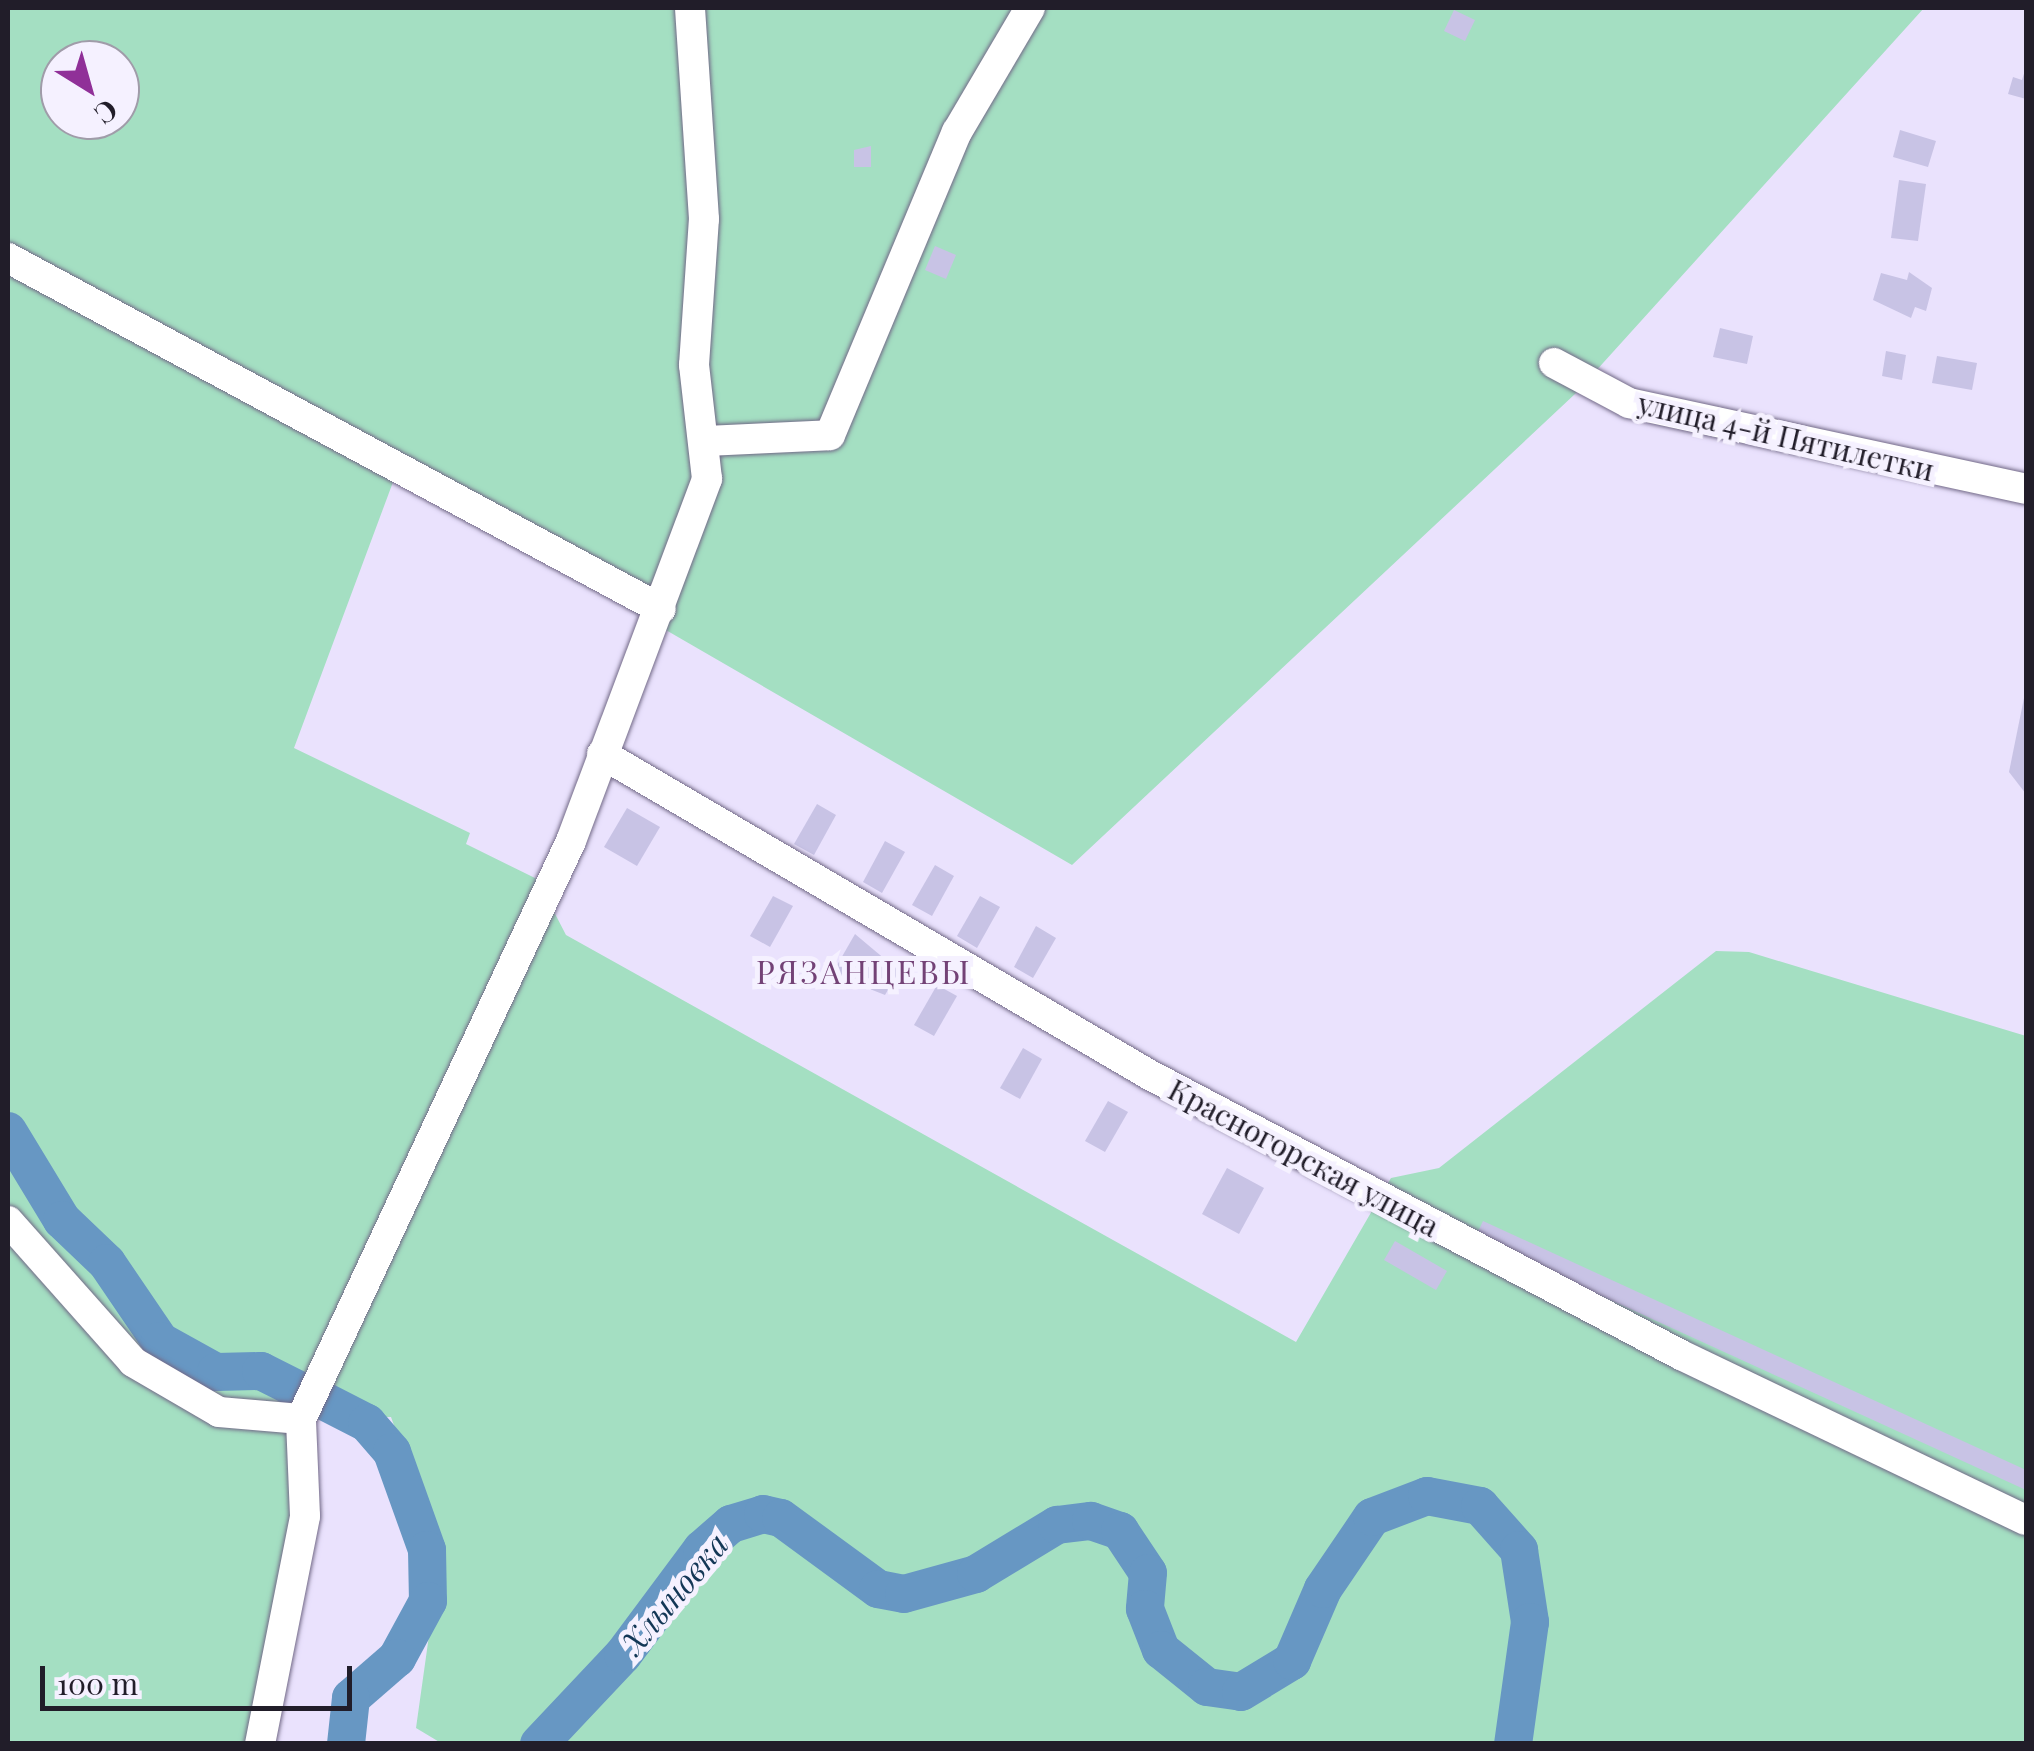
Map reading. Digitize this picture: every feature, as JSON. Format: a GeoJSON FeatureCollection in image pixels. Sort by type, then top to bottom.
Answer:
{"type":"FeatureCollection","features":[{"type":"Feature","properties":{"kind":"street"},"geometry":{"type":"LineString","coordinates":[[260,1744],[305,1516],[310,1394],[521,952],[661,610],[707,478],[694,364],[704,218],[690,8]]}},
{"type":"Feature","properties":{"kind":"street"},"geometry":{"type":"LineString","coordinates":[[704,441],[830,435],[956,132],[1030,8]]}},
{"type":"Feature","properties":{"kind":"street"},"geometry":{"type":"LineString","coordinates":[[8,258],[661,610]]}},
{"type":"Feature","properties":{"kind":"street","name":"улица 4-й Пятилетки"},"geometry":{"type":"LineString","coordinates":[[1554,363],[1629,403],[2026,489]]}},
{"type":"Feature","properties":{"kind":"street","name":"Красногорская улица"},"geometry":{"type":"LineString","coordinates":[[602,754],[1148,1074],[1681,1356],[2026,1520]]}},
{"type":"Feature","properties":{"kind":"street"},"geometry":{"type":"LineString","coordinates":[[8,1222],[133,1362],[219,1412],[310,1394]]}},
{"type":"Feature","properties":{"kind":"green space"},"geometry":{"type":"Polygon","coordinates":[[[8,8],[1924,8],[1575,394],[1072,865],[396,474],[294,748],[470,833],[466,844],[537,879],[566,935],[1296,1342],[1391,1178],[1439,1168],[1716,951],[1749,952],[2026,1036],[2026,1743],[441,1743],[416,1728],[433,1607],[423,1507],[391,1417],[302,1419],[305,1481],[261,1743],[8,1744],[8,8]]]}},
{"type":"Feature","properties":{"kind":"building"},"geometry":{"type":"Polygon","coordinates":[[[1454,10],[1475,20],[1465,41],[1444,31],[1454,10]]]}},
{"type":"Feature","properties":{"kind":"building"},"geometry":{"type":"Polygon","coordinates":[[[2026,67],[2026,99],[2008,94],[2013,77],[2022,80],[2026,67]]]}},
{"type":"Feature","properties":{"kind":"building"},"geometry":{"type":"Polygon","coordinates":[[[1900,130],[1936,141],[1928,167],[1893,157],[1900,130]]]}},
{"type":"Feature","properties":{"kind":"building"},"geometry":{"type":"Polygon","coordinates":[[[871,146],[871,167],[854,167],[854,150],[871,146]]]}},
{"type":"Feature","properties":{"kind":"building"},"geometry":{"type":"Polygon","coordinates":[[[1899,180],[1926,184],[1918,241],[1891,238],[1899,180]]]}},
{"type":"Feature","properties":{"kind":"building"},"geometry":{"type":"Polygon","coordinates":[[[935,246],[956,255],[946,279],[925,270],[935,246]]]}},
{"type":"Feature","properties":{"kind":"building"},"geometry":{"type":"Polygon","coordinates":[[[1909,272],[1932,288],[1926,311],[1915,307],[1911,318],[1873,300],[1881,273],[1907,280],[1909,272]]]}},
{"type":"Feature","properties":{"kind":"building"},"geometry":{"type":"Polygon","coordinates":[[[1720,328],[1753,336],[1747,364],[1713,357],[1720,328]]]}},
{"type":"Feature","properties":{"kind":"building"},"geometry":{"type":"Polygon","coordinates":[[[1886,351],[1906,355],[1902,380],[1882,376],[1886,351]]]}},
{"type":"Feature","properties":{"kind":"building"},"geometry":{"type":"Polygon","coordinates":[[[1937,356],[1977,363],[1972,390],[1932,383],[1937,356]]]}},
{"type":"Feature","properties":{"kind":"building"},"geometry":{"type":"Polygon","coordinates":[[[2026,693],[2026,794],[2009,772],[2026,693]]]}},
{"type":"Feature","properties":{"kind":"building"},"geometry":{"type":"Polygon","coordinates":[[[817,804],[836,815],[814,855],[794,844],[817,804]]]}},
{"type":"Feature","properties":{"kind":"building"},"geometry":{"type":"Polygon","coordinates":[[[627,808],[660,827],[637,866],[604,847],[627,808]]]}},
{"type":"Feature","properties":{"kind":"building"},"geometry":{"type":"Polygon","coordinates":[[[885,841],[905,852],[882,893],[863,882],[885,841]]]}},
{"type":"Feature","properties":{"kind":"building"},"geometry":{"type":"Polygon","coordinates":[[[935,865],[954,876],[932,916],[912,905],[935,865]]]}},
{"type":"Feature","properties":{"kind":"building"},"geometry":{"type":"Polygon","coordinates":[[[773,896],[793,906],[770,947],[750,936],[773,896]]]}},
{"type":"Feature","properties":{"kind":"building"},"geometry":{"type":"Polygon","coordinates":[[[980,896],[1000,907],[977,948],[957,936],[980,896]]]}},
{"type":"Feature","properties":{"kind":"building"},"geometry":{"type":"Polygon","coordinates":[[[1036,926],[1056,938],[1033,978],[1014,967],[1036,926]]]}},
{"type":"Feature","properties":{"kind":"building"},"geometry":{"type":"Polygon","coordinates":[[[855,934],[899,971],[885,995],[832,974],[855,934]]]}},
{"type":"Feature","properties":{"kind":"building"},"geometry":{"type":"Polygon","coordinates":[[[937,985],[957,996],[934,1036],[914,1025],[937,985]]]}},
{"type":"Feature","properties":{"kind":"building"},"geometry":{"type":"Polygon","coordinates":[[[1023,1048],[1042,1059],[1020,1099],[1000,1088],[1023,1048]]]}},
{"type":"Feature","properties":{"kind":"building"},"geometry":{"type":"Polygon","coordinates":[[[1108,1101],[1128,1112],[1105,1152],[1085,1141],[1108,1101]]]}},
{"type":"Feature","properties":{"kind":"building"},"geometry":{"type":"Polygon","coordinates":[[[1227,1168],[1264,1188],[1239,1234],[1202,1214],[1227,1168]]]}},
{"type":"Feature","properties":{"kind":"building"},"geometry":{"type":"Polygon","coordinates":[[[1483,1221],[2026,1470],[2026,1490],[1475,1238],[1483,1221]]]}},
{"type":"Feature","properties":{"kind":"building"},"geometry":{"type":"Polygon","coordinates":[[[1395,1241],[1447,1271],[1436,1290],[1384,1260],[1395,1241]]]}},
{"type":"Feature","properties":{"kind":"waterway","name":"Хлыновка"},"geometry":{"type":"LineString","coordinates":[[8,1131],[62,1220],[107,1263],[160,1341],[216,1372],[261,1371],[301,1391]]}},
{"type":"Feature","properties":{"kind":"waterway","name":"Хлыновка"},"geometry":{"type":"LineString","coordinates":[[322,1400],[367,1423],[392,1452],[427,1550],[428,1601],[397,1658],[351,1698],[346,1744]]}},
{"type":"Feature","properties":{"kind":"waterway","name":"Хлыновка"},"geometry":{"type":"LineString","coordinates":[[539,1744],[623,1655],[702,1549],[731,1524],[763,1514],[781,1518],[878,1589],[904,1594],[976,1574],[1057,1525],[1091,1521],[1120,1531],[1148,1573],[1145,1609],[1161,1650],[1207,1687],[1241,1692],[1292,1661],[1323,1589],[1372,1517],[1427,1496],[1480,1506],[1519,1550],[1530,1622],[1513,1744]]}},
{"type":"Feature","properties":{"kind":"district","name":"РЯЗАНЦЕВЫ"},"geometry":{"type":"Point","coordinates":[864,971]}}]}
